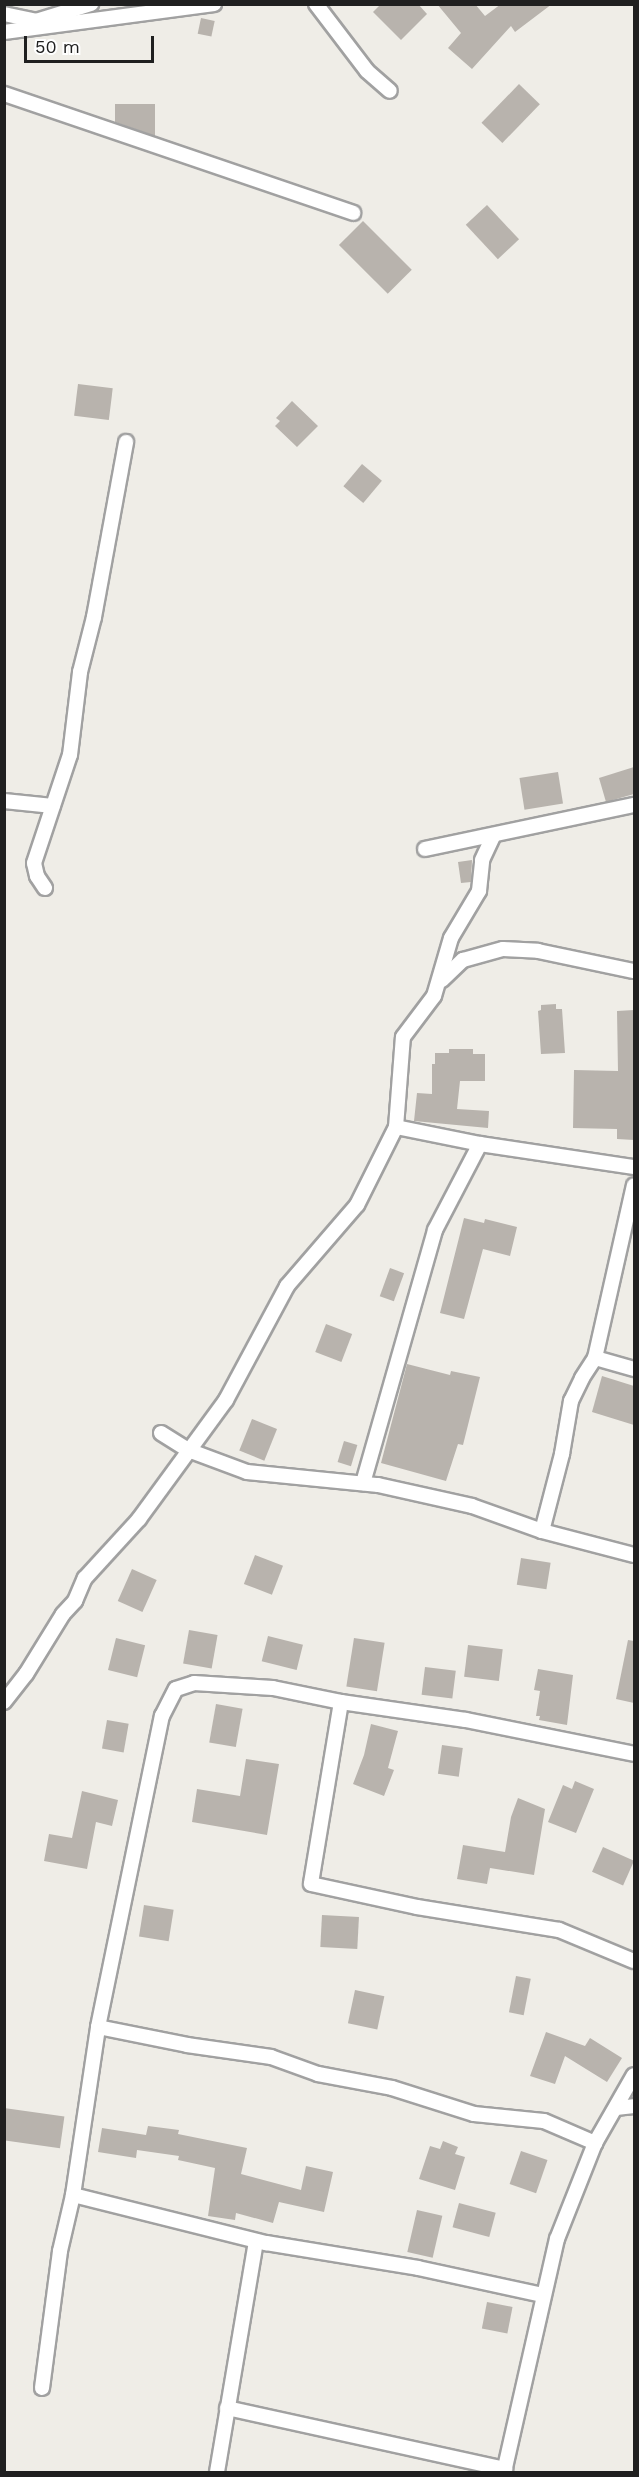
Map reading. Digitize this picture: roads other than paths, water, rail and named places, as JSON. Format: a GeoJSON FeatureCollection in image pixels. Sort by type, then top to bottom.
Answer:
{"type":"FeatureCollection","features":[{"type":"Feature","properties":{"kind":"street"},"geometry":{"type":"LineString","coordinates":[[4,14],[36,21],[91,4]]}},
{"type":"Feature","properties":{"kind":"street"},"geometry":{"type":"LineString","coordinates":[[4,32],[202,4]]}},
{"type":"Feature","properties":{"kind":"street"},"geometry":{"type":"LineString","coordinates":[[4,32],[214,4]]}},
{"type":"Feature","properties":{"kind":"street"},"geometry":{"type":"LineString","coordinates":[[316,4],[367,71],[390,91]]}},
{"type":"Feature","properties":{"kind":"street"},"geometry":{"type":"LineString","coordinates":[[4,94],[353,213]]}},
{"type":"Feature","properties":{"kind":"street"},"geometry":{"type":"LineString","coordinates":[[45,888],[36,876],[34,863],[70,755],[80,672],[97,606],[126,442]]}},
{"type":"Feature","properties":{"kind":"street"},"geometry":{"type":"LineString","coordinates":[[4,801],[53,806]]}},
{"type":"Feature","properties":{"kind":"street"},"geometry":{"type":"LineString","coordinates":[[425,849],[634,805]]}},
{"type":"Feature","properties":{"kind":"street"},"geometry":{"type":"LineString","coordinates":[[4,1702],[26,1674],[63,1614],[75,1601],[86,1578],[139,1519],[226,1400],[287,1286],[357,1205],[396,1127],[403,1037],[434,996],[451,938],[479,891],[482,860],[493,836]]}},
{"type":"Feature","properties":{"kind":"street"},"geometry":{"type":"LineString","coordinates":[[440,981],[463,960],[503,949],[538,951],[634,971]]}},
{"type":"Feature","properties":{"kind":"street"},"geometry":{"type":"LineString","coordinates":[[396,1127],[480,1144],[634,1167]]}},
{"type":"Feature","properties":{"kind":"street"},"geometry":{"type":"LineString","coordinates":[[363,1483],[435,1230],[480,1144]]}},
{"type":"Feature","properties":{"kind":"street"},"geometry":{"type":"LineString","coordinates":[[542,1531],[562,1454],[572,1401],[582,1378],[595,1358],[634,1185]]}},
{"type":"Feature","properties":{"kind":"street"},"geometry":{"type":"LineString","coordinates":[[595,1358],[634,1369]]}},
{"type":"Feature","properties":{"kind":"street"},"geometry":{"type":"LineString","coordinates":[[161,1433],[188,1450],[247,1472],[363,1483],[472,1506],[542,1531],[634,1556]]}},
{"type":"Feature","properties":{"kind":"street"},"geometry":{"type":"LineString","coordinates":[[42,2388],[60,2251],[73,2195],[98,2027],[162,1716],[176,1689],[194,1683],[273,1688],[341,1702],[466,1720],[634,1754]]}},
{"type":"Feature","properties":{"kind":"street"},"geometry":{"type":"LineString","coordinates":[[341,1702],[311,1884],[417,1907],[559,1930],[634,1961]]}},
{"type":"Feature","properties":{"kind":"street"},"geometry":{"type":"LineString","coordinates":[[98,2027],[187,2045],[271,2057],[318,2074],[392,2088],[474,2114],[544,2121],[595,2143]]}},
{"type":"Feature","properties":{"kind":"street"},"geometry":{"type":"LineString","coordinates":[[227,2408],[504,2471],[557,2239],[595,2143],[634,2075]]}},
{"type":"Feature","properties":{"kind":"street"},"geometry":{"type":"LineString","coordinates":[[616,2108],[634,2106]]}},
{"type":"Feature","properties":{"kind":"street"},"geometry":{"type":"LineString","coordinates":[[73,2195],[256,2241],[418,2268],[543,2295]]}},
{"type":"Feature","properties":{"kind":"street"},"geometry":{"type":"LineString","coordinates":[[217,2472],[256,2241]]}}]}
